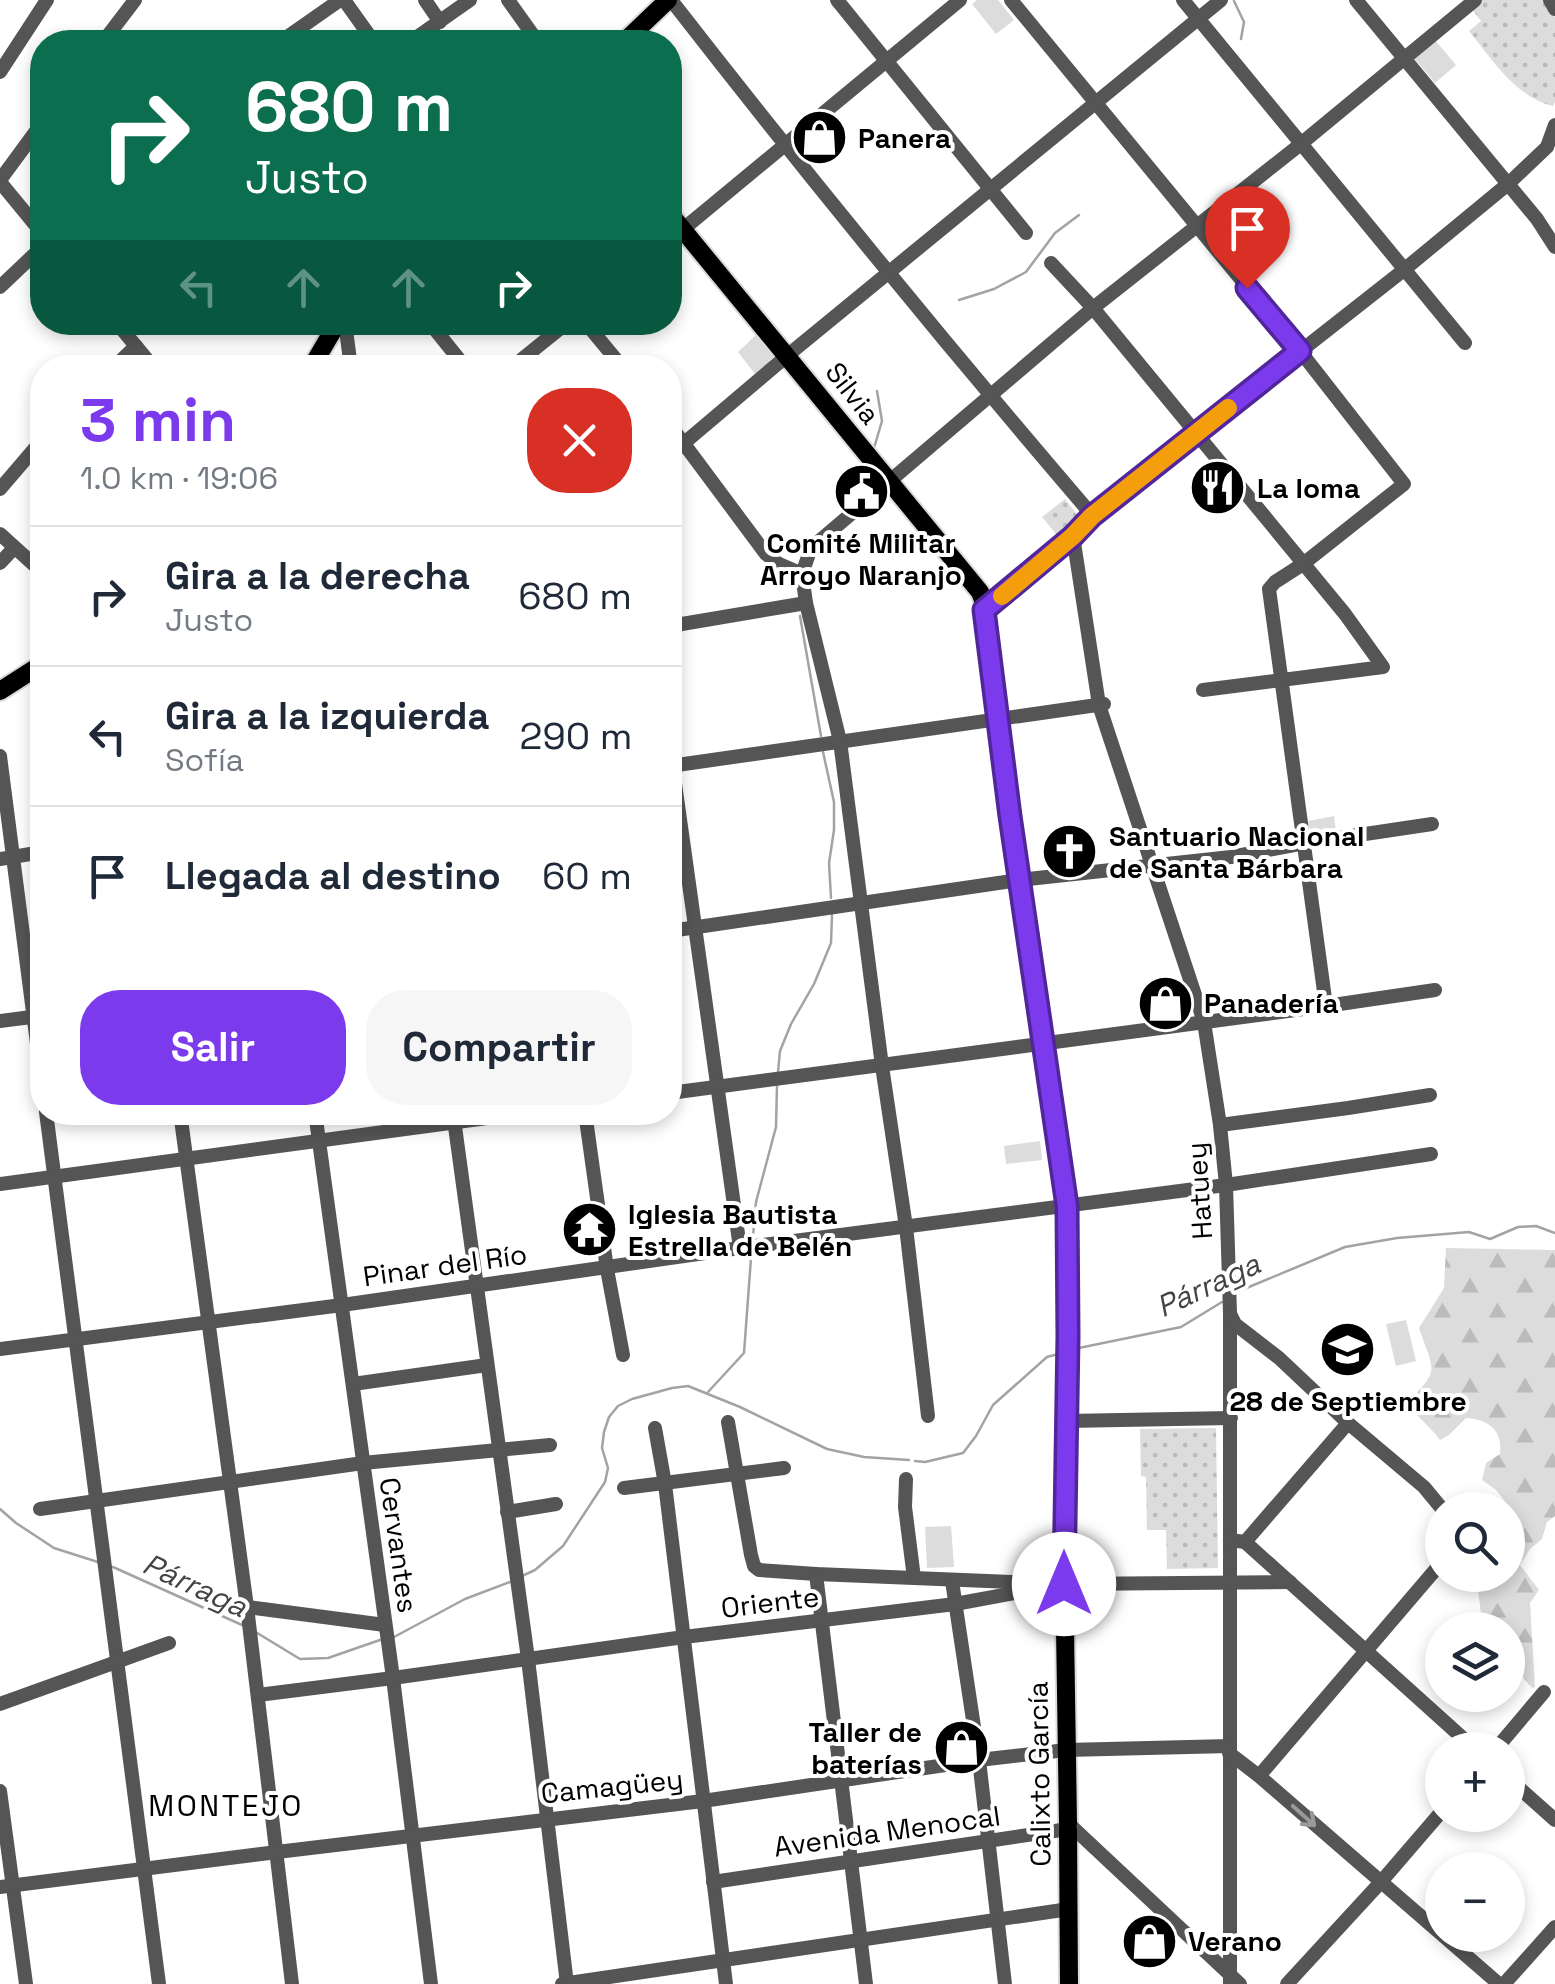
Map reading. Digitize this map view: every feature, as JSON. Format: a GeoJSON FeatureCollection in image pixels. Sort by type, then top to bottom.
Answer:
{"type":"FeatureCollection","features":[{"type":"Feature","properties":{"kind":"main road"},"geometry":{"type":"LineString","coordinates":[[637,30],[670,0]]}},
{"type":"Feature","properties":{"kind":"main road","name":"Silvia"},"geometry":{"type":"LineString","coordinates":[[682,241],[788,355],[980,592],[984,610]]}},
{"type":"Feature","properties":{"kind":"main road","name":"Calixto García"},"geometry":{"type":"LineString","coordinates":[[984,610],[1067,1206],[1064,1584],[1069,1984]]}},
{"type":"Feature","properties":{"kind":"main road"},"geometry":{"type":"LineString","coordinates":[[0,691],[30,672]]}},
{"type":"Feature","properties":{"kind":"street"},"geometry":{"type":"LineString","coordinates":[[0,72],[47,0]]}},
{"type":"Feature","properties":{"kind":"street"},"geometry":{"type":"LineString","coordinates":[[112,30],[135,0]]}},
{"type":"Feature","properties":{"kind":"street"},"geometry":{"type":"LineString","coordinates":[[298,30],[342,0],[365,30]]}},
{"type":"Feature","properties":{"kind":"street"},"geometry":{"type":"LineString","coordinates":[[424,0],[440,22]]}},
{"type":"Feature","properties":{"kind":"street"},"geometry":{"type":"LineString","coordinates":[[428,30],[470,0]]}},
{"type":"Feature","properties":{"kind":"street"},"geometry":{"type":"LineString","coordinates":[[508,0],[529,30]]}},
{"type":"Feature","properties":{"kind":"street"},"geometry":{"type":"LineString","coordinates":[[670,0],[784,145],[1092,516]]}},
{"type":"Feature","properties":{"kind":"street"},"geometry":{"type":"LineString","coordinates":[[837,0],[1026,233]]}},
{"type":"Feature","properties":{"kind":"street"},"geometry":{"type":"LineString","coordinates":[[682,230],[960,0]]}},
{"type":"Feature","properties":{"kind":"street"},"geometry":{"type":"LineString","coordinates":[[1011,0],[1300,351],[1404,484],[1270,590],[1326,1006]]}},
{"type":"Feature","properties":{"kind":"street"},"geometry":{"type":"LineString","coordinates":[[1183,0],[1465,343]]}},
{"type":"Feature","properties":{"kind":"street"},"geometry":{"type":"LineString","coordinates":[[682,445],[1222,0]]}},
{"type":"Feature","properties":{"kind":"street"},"geometry":{"type":"LineString","coordinates":[[1356,0],[1537,219],[1555,247]]}},
{"type":"Feature","properties":{"kind":"street"},"geometry":{"type":"LineString","coordinates":[[928,1416],[840,742],[802,574],[810,548],[1093,308],[1475,0]]}},
{"type":"Feature","properties":{"kind":"street"},"geometry":{"type":"LineString","coordinates":[[1550,0],[1555,9]]}},
{"type":"Feature","properties":{"kind":"street"},"geometry":{"type":"LineString","coordinates":[[984,610],[1092,516],[1508,184],[1548,147],[1555,125]]}},
{"type":"Feature","properties":{"kind":"street"},"geometry":{"type":"LineString","coordinates":[[30,140],[0,181],[30,219]]}},
{"type":"Feature","properties":{"kind":"street"},"geometry":{"type":"LineString","coordinates":[[0,287],[30,258]]}},
{"type":"Feature","properties":{"kind":"street"},"geometry":{"type":"LineString","coordinates":[[1051,263],[1093,308],[1345,614],[1384,667],[1203,690]]}},
{"type":"Feature","properties":{"kind":"street"},"geometry":{"type":"LineString","coordinates":[[128,335],[143,355]]}},
{"type":"Feature","properties":{"kind":"street"},"geometry":{"type":"LineString","coordinates":[[439,335],[456,355]]}},
{"type":"Feature","properties":{"kind":"street"},"geometry":{"type":"LineString","coordinates":[[527,355],[552,335]]}},
{"type":"Feature","properties":{"kind":"street"},"geometry":{"type":"LineString","coordinates":[[596,335],[613,355]]}},
{"type":"Feature","properties":{"kind":"street"},"geometry":{"type":"LineString","coordinates":[[127,355],[136,346]]}},
{"type":"Feature","properties":{"kind":"street"},"geometry":{"type":"LineString","coordinates":[[682,439],[766,554],[802,574]]}},
{"type":"Feature","properties":{"kind":"street"},"geometry":{"type":"LineString","coordinates":[[0,489],[30,454]]}},
{"type":"Feature","properties":{"kind":"street"},"geometry":{"type":"LineString","coordinates":[[0,534],[30,562]]}},
{"type":"Feature","properties":{"kind":"street","name":"Hatuey"},"geometry":{"type":"LineString","coordinates":[[1073,536],[1101,704],[1204,1022],[1220,1125],[1226,1185],[1230,1418],[1237,1541],[1229,1583],[1234,1981]]}},
{"type":"Feature","properties":{"kind":"street"},"geometry":{"type":"LineString","coordinates":[[0,564],[14,548]]}},
{"type":"Feature","properties":{"kind":"street"},"geometry":{"type":"LineString","coordinates":[[682,624],[806,603]]}},
{"type":"Feature","properties":{"kind":"street"},"geometry":{"type":"LineString","coordinates":[[682,764],[1101,704]]}},
{"type":"Feature","properties":{"kind":"street"},"geometry":{"type":"LineString","coordinates":[[0,756],[7,858],[30,975]]}},
{"type":"Feature","properties":{"kind":"street"},"geometry":{"type":"LineString","coordinates":[[682,929],[1020,880],[1231,857],[1432,824]]}},
{"type":"Feature","properties":{"kind":"street"},"geometry":{"type":"LineString","coordinates":[[682,837],[740,1248]]}},
{"type":"Feature","properties":{"kind":"street"},"geometry":{"type":"LineString","coordinates":[[682,1091],[1435,990]]}},
{"type":"Feature","properties":{"kind":"street"},"geometry":{"type":"LineString","coordinates":[[0,1021],[30,1017]]}},
{"type":"Feature","properties":{"kind":"street"},"geometry":{"type":"LineString","coordinates":[[1220,1125],[1430,1095]]}},
{"type":"Feature","properties":{"kind":"street"},"geometry":{"type":"LineString","coordinates":[[48,1125],[159,1984]]}},
{"type":"Feature","properties":{"kind":"street"},"geometry":{"type":"LineString","coordinates":[[182,1125],[248,1612],[292,1984]]}},
{"type":"Feature","properties":{"kind":"street","name":"Cervantes"},"geometry":{"type":"LineString","coordinates":[[316,1125],[431,1984]]}},
{"type":"Feature","properties":{"kind":"street"},"geometry":{"type":"LineString","coordinates":[[0,1184],[411,1125]]}},
{"type":"Feature","properties":{"kind":"street"},"geometry":{"type":"LineString","coordinates":[[455,1125],[528,1659],[565,1984],[1069,1909]]}},
{"type":"Feature","properties":{"kind":"street"},"geometry":{"type":"LineString","coordinates":[[587,1125],[623,1355]]}},
{"type":"Feature","properties":{"kind":"street","name":"Pinar del Río"},"geometry":{"type":"LineString","coordinates":[[0,1349],[1226,1185],[1431,1154]]}},
{"type":"Feature","properties":{"kind":"street"},"geometry":{"type":"LineString","coordinates":[[1230,1313],[1236,1324],[1428,1492]]}},
{"type":"Feature","properties":{"kind":"street"},"geometry":{"type":"LineString","coordinates":[[353,1384],[487,1365]]}},
{"type":"Feature","properties":{"kind":"street"},"geometry":{"type":"LineString","coordinates":[[1066,1421],[1230,1418]]}},
{"type":"Feature","properties":{"kind":"street"},"geometry":{"type":"LineString","coordinates":[[728,1422],[754,1566],[759,1570],[1064,1584]]}},
{"type":"Feature","properties":{"kind":"street"},"geometry":{"type":"LineString","coordinates":[[1348,1422],[1237,1541],[1290,1582],[1456,1732]]}},
{"type":"Feature","properties":{"kind":"street"},"geometry":{"type":"LineString","coordinates":[[655,1428],[726,1984]]}},
{"type":"Feature","properties":{"kind":"street"},"geometry":{"type":"LineString","coordinates":[[40,1509],[231,1480],[550,1445]]}},
{"type":"Feature","properties":{"kind":"street"},"geometry":{"type":"LineString","coordinates":[[624,1488],[784,1468]]}},
{"type":"Feature","properties":{"kind":"street"},"geometry":{"type":"LineString","coordinates":[[906,1479],[905,1507],[914,1578]]}},
{"type":"Feature","properties":{"kind":"street"},"geometry":{"type":"LineString","coordinates":[[508,1512],[556,1504]]}},
{"type":"Feature","properties":{"kind":"street"},"geometry":{"type":"LineString","coordinates":[[816,1574],[866,1984]]}},
{"type":"Feature","properties":{"kind":"street"},"geometry":{"type":"LineString","coordinates":[[952,1580],[979,1760],[1005,1984]]}},
{"type":"Feature","properties":{"kind":"street","name":"Oriente"},"geometry":{"type":"LineString","coordinates":[[258,1695],[955,1604],[1064,1584],[1290,1582]]}},
{"type":"Feature","properties":{"kind":"street"},"geometry":{"type":"LineString","coordinates":[[1259,1776],[1425,1582]]}},
{"type":"Feature","properties":{"kind":"street"},"geometry":{"type":"LineString","coordinates":[[248,1612],[386,1634]]}},
{"type":"Feature","properties":{"kind":"street"},"geometry":{"type":"LineString","coordinates":[[0,1704],[170,1642]]}},
{"type":"Feature","properties":{"kind":"street"},"geometry":{"type":"LineString","coordinates":[[1510,1732],[1544,1692]]}},
{"type":"Feature","properties":{"kind":"street","name":"Camagüey"},"geometry":{"type":"LineString","coordinates":[[6,1887],[703,1801],[1066,1750],[1230,1750]]}},
{"type":"Feature","properties":{"kind":"street"},"geometry":{"type":"LineString","coordinates":[[1230,1750],[1380,1884],[1501,1984],[1555,1926]]}},
{"type":"Feature","properties":{"kind":"street"},"geometry":{"type":"LineString","coordinates":[[0,1791],[6,1887],[26,1984]]}},
{"type":"Feature","properties":{"kind":"street"},"geometry":{"type":"LineString","coordinates":[[1525,1793],[1555,1820]]}},
{"type":"Feature","properties":{"kind":"street"},"geometry":{"type":"LineString","coordinates":[[1068,1826],[1234,1981]]}},
{"type":"Feature","properties":{"kind":"street","name":"Avenida Menocal"},"geometry":{"type":"LineString","coordinates":[[713,1882],[1068,1826]]}},
{"type":"Feature","properties":{"kind":"street"},"geometry":{"type":"LineString","coordinates":[[1287,1984],[1425,1831]]}},
{"type":"Feature","properties":{"kind":"green space"},"geometry":{"type":"Polygon","coordinates":[[[977,0],[998,0],[1014,20],[996,34],[972,4],[977,0]]]}},
{"type":"Feature","properties":{"kind":"green space"},"geometry":{"type":"Polygon","coordinates":[[[1481,0],[1545,0],[1555,18],[1553,106],[1516,86],[1469,31],[1481,21],[1471,8],[1481,0]]]}},
{"type":"Feature","properties":{"kind":"green space"},"geometry":{"type":"Polygon","coordinates":[[[1435,40],[1456,65],[1435,83],[1414,58],[1435,40]]]}},
{"type":"Feature","properties":{"kind":"green space"},"geometry":{"type":"Polygon","coordinates":[[[757,334],[775,356],[755,374],[738,352],[757,334]]]}},
{"type":"Feature","properties":{"kind":"green space"},"geometry":{"type":"Polygon","coordinates":[[[1065,499],[1083,522],[1061,540],[1042,517],[1065,499]]]}},
{"type":"Feature","properties":{"kind":"green space"},"geometry":{"type":"Polygon","coordinates":[[[1334,816],[1336,831],[1311,835],[1308,821],[1334,816]]]}},
{"type":"Feature","properties":{"kind":"green space"},"geometry":{"type":"Polygon","coordinates":[[[1040,1141],[1042,1160],[1006,1164],[1004,1146],[1040,1141]]]}},
{"type":"Feature","properties":{"kind":"green space"},"geometry":{"type":"Polygon","coordinates":[[[1446,1248],[1555,1250],[1555,1516],[1547,1522],[1542,1539],[1525,1557],[1525,1492],[1498,1492],[1482,1480],[1486,1463],[1500,1454],[1496,1432],[1481,1421],[1466,1418],[1440,1440],[1407,1404],[1430,1376],[1431,1362],[1419,1328],[1444,1288],[1446,1248]]]}},
{"type":"Feature","properties":{"kind":"green space"},"geometry":{"type":"Polygon","coordinates":[[[1406,1320],[1416,1361],[1396,1366],[1386,1324],[1406,1320]]]}},
{"type":"Feature","properties":{"kind":"green space"},"geometry":{"type":"Polygon","coordinates":[[[1216,1428],[1218,1568],[1167,1569],[1166,1530],[1147,1530],[1140,1429],[1216,1428]]]}},
{"type":"Feature","properties":{"kind":"green space"},"geometry":{"type":"Polygon","coordinates":[[[951,1526],[954,1567],[927,1568],[925,1527],[951,1526]]]}},
{"type":"Feature","properties":{"kind":"green space"},"geometry":{"type":"Polygon","coordinates":[[[1525,1572],[1539,1590],[1530,1603],[1535,1687],[1525,1680],[1525,1612],[1481,1612],[1478,1592],[1525,1592],[1525,1572]]]}},
{"type":"Feature","properties":{"kind":"waterway"},"geometry":{"type":"LineString","coordinates":[[1234,1],[1244,22],[1241,39]]}},
{"type":"Feature","properties":{"kind":"waterway"},"geometry":{"type":"LineString","coordinates":[[959,300],[994,289],[1026,272],[1055,233],[1079,215]]}},
{"type":"Feature","properties":{"kind":"waterway"},"geometry":{"type":"LineString","coordinates":[[874,448],[882,421],[877,391]]}},
{"type":"Feature","properties":{"kind":"waterway"},"geometry":{"type":"LineString","coordinates":[[800,616],[821,736]]}},
{"type":"Feature","properties":{"kind":"waterway"},"geometry":{"type":"LineString","coordinates":[[823,752],[834,802],[829,863],[831,898]]}},
{"type":"Feature","properties":{"kind":"waterway"},"geometry":{"type":"LineString","coordinates":[[778,1072],[780,1051],[791,1024],[831,943],[832,915]]}},
{"type":"Feature","properties":{"kind":"waterway"},"geometry":{"type":"LineString","coordinates":[[753,1236],[756,1202],[776,1127],[777,1085]]}},
{"type":"Feature","properties":{"kind":"waterway","name":"Párraga"},"geometry":{"type":"LineString","coordinates":[[1237,1292],[1345,1247],[1469,1232],[1490,1239],[1518,1227],[1536,1226],[1555,1233]]}},
{"type":"Feature","properties":{"kind":"waterway"},"geometry":{"type":"LineString","coordinates":[[708,1392],[744,1353],[751,1258]]}},
{"type":"Feature","properties":{"kind":"waterway","name":"Párraga"},"geometry":{"type":"LineString","coordinates":[[1074,1349],[1181,1327],[1222,1302]]}},
{"type":"Feature","properties":{"kind":"waterway","name":"Párraga"},"geometry":{"type":"LineString","coordinates":[[915,1461],[963,1453],[993,1405],[1047,1357],[1062,1353]]}},
{"type":"Feature","properties":{"kind":"waterway","name":"Párraga"},"geometry":{"type":"LineString","coordinates":[[522,1576],[563,1546],[605,1482],[608,1468],[602,1448],[604,1432],[618,1406],[632,1399],[688,1386],[827,1449],[864,1457],[909,1460]]}},
{"type":"Feature","properties":{"kind":"waterway","name":"Párraga"},"geometry":{"type":"LineString","coordinates":[[0,1509],[54,1548],[101,1563]]}},
{"type":"Feature","properties":{"kind":"waterway","name":"Párraga"},"geometry":{"type":"LineString","coordinates":[[113,1567],[242,1625]]}},
{"type":"Feature","properties":{"kind":"waterway","name":"Párraga"},"geometry":{"type":"LineString","coordinates":[[394,1637],[465,1599],[510,1582]]}},
{"type":"Feature","properties":{"kind":"waterway","name":"Párraga"},"geometry":{"type":"LineString","coordinates":[[254,1631],[300,1659],[328,1658],[380,1640]]}},
{"type":"Feature","properties":{"kind":"slow traffic"},"geometry":{"type":"LineString","coordinates":[[1002,596],[1092,516],[1228,408]]}},
{"type":"Feature","properties":{"kind":"place","name":"Panera"},"geometry":{"type":"Point","coordinates":[819,138]}},
{"type":"Feature","properties":{"kind":"place","name":"La loma"},"geometry":{"type":"Point","coordinates":[1218,488]}},
{"type":"Feature","properties":{"kind":"place","name":"Comité Militar Arroyo Naranjo"},"geometry":{"type":"Point","coordinates":[861,492]}},
{"type":"Feature","properties":{"kind":"place","name":"Santuario Nacional de Santa Bárbara"},"geometry":{"type":"Point","coordinates":[1070,852]}},
{"type":"Feature","properties":{"kind":"place","name":"Panadería"},"geometry":{"type":"Point","coordinates":[1165,1003]}},
{"type":"Feature","properties":{"kind":"place","name":"Iglesia Bautista Estrella de Belén"},"geometry":{"type":"Point","coordinates":[589,1230]}},
{"type":"Feature","properties":{"kind":"place","name":"28 de Septiembre"},"geometry":{"type":"Point","coordinates":[1348,1350]}},
{"type":"Feature","properties":{"kind":"place","name":"Taller de baterías"},"geometry":{"type":"Point","coordinates":[961,1748]}},
{"type":"Feature","properties":{"kind":"place","name":"Verano"},"geometry":{"type":"Point","coordinates":[1149,1941]}},
{"type":"Feature","properties":{"kind":"district","name":"MONTEJO"},"geometry":{"type":"Point","coordinates":[226,1805]}},
{"type":"Feature","properties":{"kind":"route"},"geometry":{"type":"LineString","coordinates":[[1064,1584],[1067,1206],[984,610],[1092,516],[1300,351],[1247,288]]}}]}
